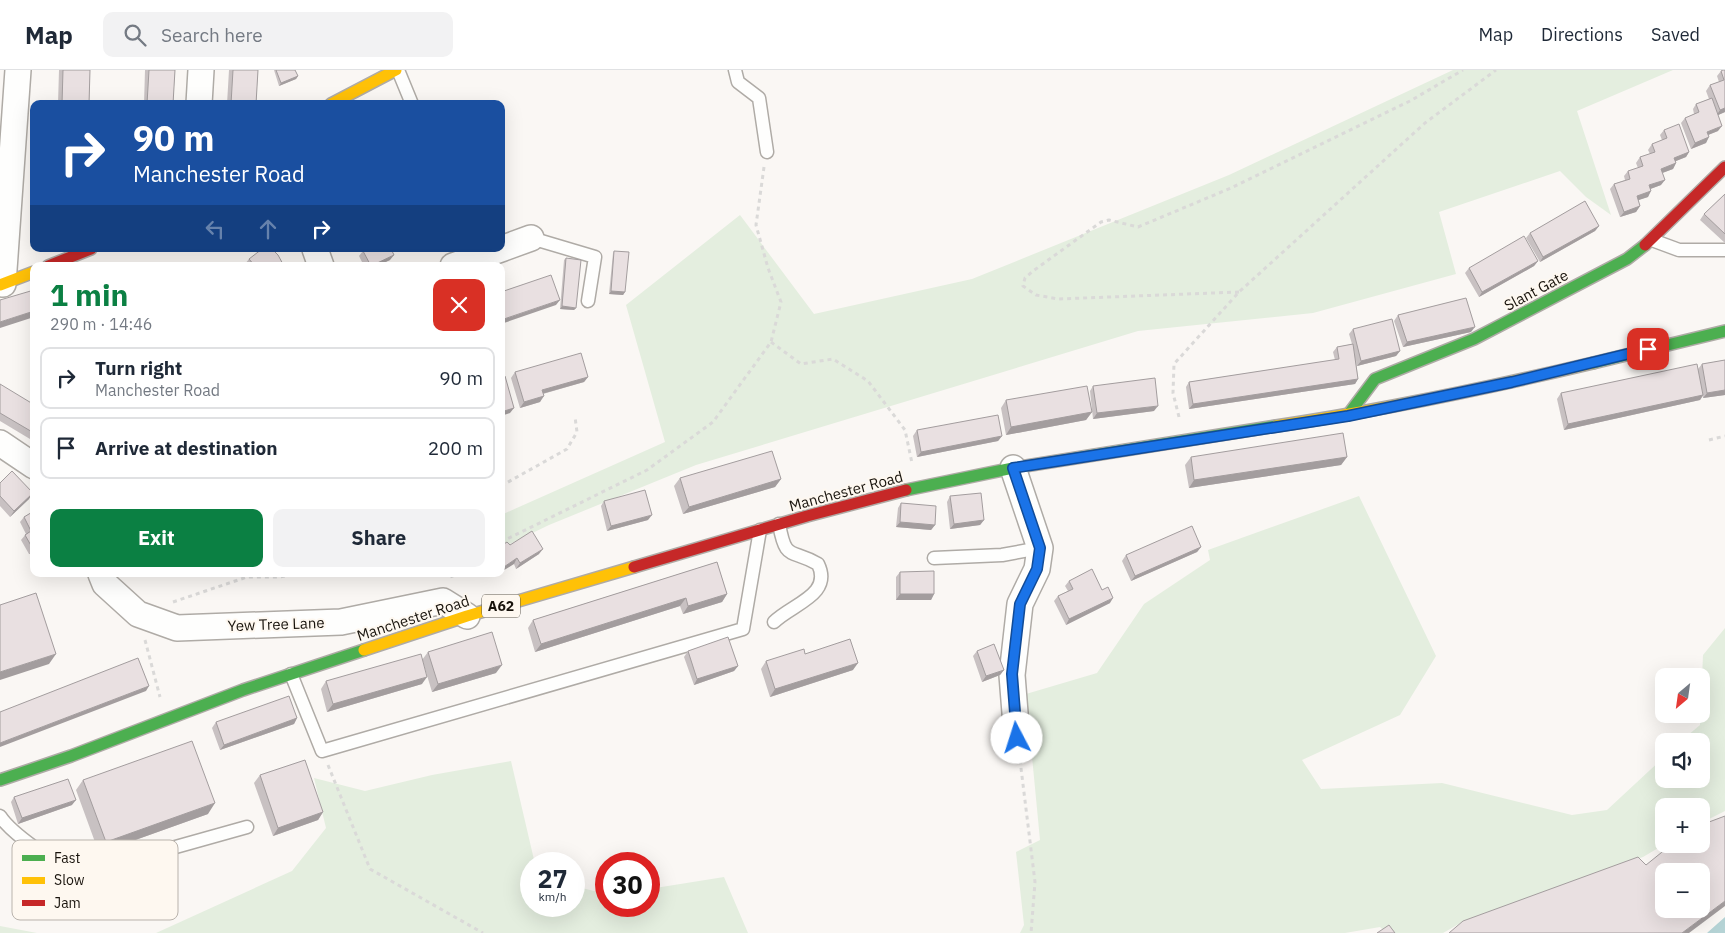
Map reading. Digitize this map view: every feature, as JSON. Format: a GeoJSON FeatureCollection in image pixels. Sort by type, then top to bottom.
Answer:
{"type":"FeatureCollection","features":[{"type":"Feature","properties":{"kind":"main road"},"geometry":{"type":"LineString","coordinates":[[339,100],[397,70]]}},
{"type":"Feature","properties":{"kind":"main road","name":"Slant Gate"},"geometry":{"type":"LineString","coordinates":[[1348,416],[1375,379],[1474,339],[1627,259],[1652,240],[1725,167]]}},
{"type":"Feature","properties":{"kind":"main road"},"geometry":{"type":"LineString","coordinates":[[58,262],[83,252]]}},
{"type":"Feature","properties":{"kind":"main road"},"geometry":{"type":"LineString","coordinates":[[2,285],[30,274]]}},
{"type":"Feature","properties":{"kind":"main road","name":"Manchester Road"},"geometry":{"type":"LineString","coordinates":[[0,780],[71,756],[291,674],[467,616],[779,524],[917,488],[1013,468],[1185,439],[1348,416],[1512,382],[1725,331]]}},
{"type":"Feature","properties":{"kind":"street"},"geometry":{"type":"LineString","coordinates":[[2,285],[18,70]]}},
{"type":"Feature","properties":{"kind":"street"},"geometry":{"type":"LineString","coordinates":[[198,100],[201,70]]}},
{"type":"Feature","properties":{"kind":"street"},"geometry":{"type":"LineString","coordinates":[[505,247],[530,238]]}},
{"type":"Feature","properties":{"kind":"street"},"geometry":{"type":"LineString","coordinates":[[464,262],[493,252]]}},
{"type":"Feature","properties":{"kind":"street"},"geometry":{"type":"LineString","coordinates":[[0,443],[30,463]]}},
{"type":"Feature","properties":{"kind":"street"},"geometry":{"type":"LineString","coordinates":[[1013,468],[1040,548],[1037,569],[1020,604],[1012,674],[1017,738]]}},
{"type":"Feature","properties":{"kind":"street","name":"Yew Tree Lane"},"geometry":{"type":"LineString","coordinates":[[102,577],[105,584],[138,614],[177,628],[341,622],[443,601],[467,616]]}},
{"type":"Feature","properties":{"kind":"lane"},"geometry":{"type":"LineString","coordinates":[[397,70],[410,100]]}},
{"type":"Feature","properties":{"kind":"lane"},"geometry":{"type":"LineString","coordinates":[[735,70],[738,82],[759,98],[767,152]]}},
{"type":"Feature","properties":{"kind":"lane"},"geometry":{"type":"LineString","coordinates":[[530,238],[595,257],[588,301]]}},
{"type":"Feature","properties":{"kind":"lane"},"geometry":{"type":"LineString","coordinates":[[1652,240],[1679,250],[1725,250]]}},
{"type":"Feature","properties":{"kind":"lane"},"geometry":{"type":"LineString","coordinates":[[774,622],[783,613],[812,594],[822,583],[823,573],[818,564],[787,552],[782,544],[779,524]]}},
{"type":"Feature","properties":{"kind":"lane"},"geometry":{"type":"LineString","coordinates":[[291,674],[322,751],[743,629],[760,530]]}},
{"type":"Feature","properties":{"kind":"lane"},"geometry":{"type":"LineString","coordinates":[[934,558],[1002,555],[1040,548]]}},
{"type":"Feature","properties":{"kind":"lane"},"geometry":{"type":"LineString","coordinates":[[0,816],[26,840]]}},
{"type":"Feature","properties":{"kind":"lane"},"geometry":{"type":"LineString","coordinates":[[178,846],[247,827]]}},
{"type":"Feature","properties":{"kind":"path"},"geometry":{"type":"LineString","coordinates":[[1239,292],[1058,299],[1036,295],[1023,286],[1025,278],[1033,271],[1101,222],[1109,220],[1138,227],[1214,195],[1410,101],[1463,70]]}},
{"type":"Feature","properties":{"kind":"path"},"geometry":{"type":"LineString","coordinates":[[1185,439],[1173,393],[1174,364],[1239,292],[1425,123],[1496,70]]}},
{"type":"Feature","properties":{"kind":"path"},"geometry":{"type":"LineString","coordinates":[[505,540],[647,470],[713,422],[771,342],[781,302],[768,268],[756,225],[760,186],[767,152]]}},
{"type":"Feature","properties":{"kind":"path"},"geometry":{"type":"LineString","coordinates":[[771,342],[800,364],[833,359],[868,381],[905,430],[917,488]]}},
{"type":"Feature","properties":{"kind":"path"},"geometry":{"type":"LineString","coordinates":[[505,484],[567,449],[577,432],[575,417]]}},
{"type":"Feature","properties":{"kind":"path"},"geometry":{"type":"LineString","coordinates":[[1709,440],[1725,436]]}},
{"type":"Feature","properties":{"kind":"path"},"geometry":{"type":"LineString","coordinates":[[169,718],[160,699],[138,614],[247,577],[284,577]]}},
{"type":"Feature","properties":{"kind":"path"},"geometry":{"type":"LineString","coordinates":[[1017,738],[1035,882],[1032,933]]}},
{"type":"Feature","properties":{"kind":"path"},"geometry":{"type":"LineString","coordinates":[[322,751],[370,869],[483,933]]}},
{"type":"Feature","properties":{"kind":"green space"},"geometry":{"type":"Polygon","coordinates":[[[1453,70],[1673,70],[1577,111],[1611,215],[1586,197],[1560,171],[1439,212],[1456,274],[1313,313],[1138,331],[696,465],[549,525],[505,546],[505,513],[665,442],[626,305],[740,215],[814,314],[972,279],[1229,175],[1453,70]]]}},
{"type":"Feature","properties":{"kind":"green space"},"geometry":{"type":"Polygon","coordinates":[[[1359,496],[1436,656],[1400,715],[1302,760],[1321,789],[1442,783],[1572,815],[1607,810],[1655,765],[1655,788],[1710,788],[1710,733],[1690,733],[1700,723],[1710,723],[1710,668],[1702,668],[1703,655],[1725,628],[1725,811],[1710,818],[1710,798],[1655,798],[1655,850],[1643,857],[1466,920],[1443,933],[1387,933],[1380,927],[1345,933],[1020,933],[1024,925],[1016,852],[1040,840],[1026,694],[1097,673],[1144,604],[1210,560],[1208,550],[1359,496]]]}},
{"type":"Feature","properties":{"kind":"green space"},"geometry":{"type":"Polygon","coordinates":[[[511,761],[532,852],[520,852],[520,917],[585,917],[585,889],[595,891],[595,917],[660,917],[660,887],[724,877],[748,933],[156,933],[292,871],[326,828],[314,778],[365,791],[432,775],[511,761]]]}},
{"type":"Feature","properties":{"kind":"green space"},"geometry":{"type":"Polygon","coordinates":[[[0,926],[37,933],[0,933],[0,926]]]}},
{"type":"Feature","properties":{"kind":"water"},"geometry":{"type":"Polygon","coordinates":[[[1725,917],[1725,933],[1707,933],[1725,917]]]}},
{"type":"Feature","properties":{"kind":"building"},"geometry":{"type":"Polygon","coordinates":[[[63,70],[90,70],[89,100],[62,100],[63,70]]]}},
{"type":"Feature","properties":{"kind":"building"},"geometry":{"type":"Polygon","coordinates":[[[149,70],[175,70],[173,100],[147,100],[149,70]]]}},
{"type":"Feature","properties":{"kind":"building"},"geometry":{"type":"Polygon","coordinates":[[[233,70],[258,70],[256,100],[231,100],[233,70]]]}},
{"type":"Feature","properties":{"kind":"building"},"geometry":{"type":"Polygon","coordinates":[[[276,70],[295,70],[298,76],[281,83],[276,70]]]}},
{"type":"Feature","properties":{"kind":"building"},"geometry":{"type":"Polygon","coordinates":[[[1725,70],[1725,108],[1720,110],[1710,85],[1724,80],[1721,71],[1725,70]]]}},
{"type":"Feature","properties":{"kind":"building"},"geometry":{"type":"Polygon","coordinates":[[[1712,98],[1722,126],[1707,132],[1709,137],[1695,143],[1685,118],[1699,112],[1696,104],[1712,98]]]}},
{"type":"Feature","properties":{"kind":"building"},"geometry":{"type":"Polygon","coordinates":[[[1679,124],[1689,152],[1674,158],[1676,163],[1661,169],[1665,180],[1649,185],[1651,191],[1637,196],[1640,206],[1624,212],[1614,184],[1630,179],[1628,171],[1643,166],[1640,157],[1655,152],[1652,144],[1667,138],[1664,130],[1679,124]]]}},
{"type":"Feature","properties":{"kind":"building"},"geometry":{"type":"Polygon","coordinates":[[[1725,194],[1725,234],[1704,214],[1725,194]]]}},
{"type":"Feature","properties":{"kind":"building"},"geometry":{"type":"Polygon","coordinates":[[[1585,201],[1599,226],[1543,257],[1530,233],[1585,201]]]}},
{"type":"Feature","properties":{"kind":"building"},"geometry":{"type":"Polygon","coordinates":[[[1524,236],[1538,261],[1482,292],[1469,268],[1524,236]]]}},
{"type":"Feature","properties":{"kind":"building"},"geometry":{"type":"Polygon","coordinates":[[[614,251],[629,252],[625,292],[611,291],[614,251]]]}},
{"type":"Feature","properties":{"kind":"building"},"geometry":{"type":"Polygon","coordinates":[[[258,252],[275,252],[282,262],[252,262],[249,259],[258,252]]]}},
{"type":"Feature","properties":{"kind":"building"},"geometry":{"type":"Polygon","coordinates":[[[364,252],[392,252],[394,255],[379,262],[369,262],[364,252]]]}},
{"type":"Feature","properties":{"kind":"building"},"geometry":{"type":"Polygon","coordinates":[[[566,258],[581,260],[576,308],[562,306],[566,258]]]}},
{"type":"Feature","properties":{"kind":"building"},"geometry":{"type":"Polygon","coordinates":[[[551,275],[560,300],[505,319],[505,291],[551,275]]]}},
{"type":"Feature","properties":{"kind":"building"},"geometry":{"type":"Polygon","coordinates":[[[30,291],[30,312],[0,322],[0,300],[30,291]]]}},
{"type":"Feature","properties":{"kind":"building"},"geometry":{"type":"Polygon","coordinates":[[[1466,298],[1475,327],[1407,342],[1398,315],[1466,298]]]}},
{"type":"Feature","properties":{"kind":"building"},"geometry":{"type":"Polygon","coordinates":[[[1392,319],[1400,351],[1361,361],[1353,329],[1392,319]]]}},
{"type":"Feature","properties":{"kind":"building"},"geometry":{"type":"Polygon","coordinates":[[[1353,344],[1358,379],[1193,404],[1189,382],[1339,359],[1337,347],[1353,344]]]}},
{"type":"Feature","properties":{"kind":"building"},"geometry":{"type":"Polygon","coordinates":[[[581,353],[588,377],[542,390],[544,396],[524,402],[515,372],[581,353]]]}},
{"type":"Feature","properties":{"kind":"building"},"geometry":{"type":"Polygon","coordinates":[[[1725,360],[1725,390],[1707,393],[1702,364],[1725,360]]]}},
{"type":"Feature","properties":{"kind":"building"},"geometry":{"type":"Polygon","coordinates":[[[1697,364],[1703,395],[1568,424],[1561,393],[1697,364]]]}},
{"type":"Feature","properties":{"kind":"building"},"geometry":{"type":"Polygon","coordinates":[[[505,376],[514,408],[505,411],[505,376]]]}},
{"type":"Feature","properties":{"kind":"building"},"geometry":{"type":"Polygon","coordinates":[[[1155,378],[1158,406],[1097,413],[1093,386],[1155,378]]]}},
{"type":"Feature","properties":{"kind":"building"},"geometry":{"type":"Polygon","coordinates":[[[0,384],[30,402],[30,431],[0,413],[0,384]]]}},
{"type":"Feature","properties":{"kind":"building"},"geometry":{"type":"Polygon","coordinates":[[[1087,386],[1092,412],[1011,427],[1006,400],[1087,386]]]}},
{"type":"Feature","properties":{"kind":"building"},"geometry":{"type":"Polygon","coordinates":[[[998,415],[1002,436],[921,452],[917,430],[998,415]]]}},
{"type":"Feature","properties":{"kind":"building"},"geometry":{"type":"Polygon","coordinates":[[[1343,433],[1347,457],[1194,480],[1191,457],[1343,433]]]}},
{"type":"Feature","properties":{"kind":"building"},"geometry":{"type":"Polygon","coordinates":[[[772,451],[781,479],[689,507],[680,478],[772,451]]]}},
{"type":"Feature","properties":{"kind":"building"},"geometry":{"type":"Polygon","coordinates":[[[12,471],[30,490],[30,496],[14,511],[0,496],[0,483],[12,471]]]}},
{"type":"Feature","properties":{"kind":"building"},"geometry":{"type":"Polygon","coordinates":[[[645,490],[652,515],[611,526],[604,501],[645,490]]]}},
{"type":"Feature","properties":{"kind":"building"},"geometry":{"type":"Polygon","coordinates":[[[981,493],[984,520],[954,524],[950,496],[981,493]]]}},
{"type":"Feature","properties":{"kind":"building"},"geometry":{"type":"Polygon","coordinates":[[[901,503],[936,506],[935,525],[900,522],[901,503]]]}},
{"type":"Feature","properties":{"kind":"building"},"geometry":{"type":"Polygon","coordinates":[[[30,513],[30,529],[24,517],[30,513]]]}},
{"type":"Feature","properties":{"kind":"building"},"geometry":{"type":"Polygon","coordinates":[[[1192,526],[1201,547],[1135,576],[1126,555],[1192,526]]]}},
{"type":"Feature","properties":{"kind":"building"},"geometry":{"type":"Polygon","coordinates":[[[532,531],[543,549],[520,563],[517,558],[505,566],[505,543],[507,542],[510,545],[532,531]]]}},
{"type":"Feature","properties":{"kind":"building"},"geometry":{"type":"Polygon","coordinates":[[[30,532],[30,544],[25,535],[30,532]]]}},
{"type":"Feature","properties":{"kind":"building"},"geometry":{"type":"Polygon","coordinates":[[[717,562],[727,594],[688,606],[686,598],[541,644],[533,620],[717,562]]]}},
{"type":"Feature","properties":{"kind":"building"},"geometry":{"type":"Polygon","coordinates":[[[1092,569],[1102,590],[1108,587],[1113,598],[1069,619],[1058,596],[1073,589],[1069,581],[1092,569]]]}},
{"type":"Feature","properties":{"kind":"building"},"geometry":{"type":"Polygon","coordinates":[[[934,571],[934,594],[900,594],[900,572],[934,571]]]}},
{"type":"Feature","properties":{"kind":"building"},"geometry":{"type":"Polygon","coordinates":[[[36,593],[56,654],[0,672],[0,605],[36,593]]]}},
{"type":"Feature","properties":{"kind":"building"},"geometry":{"type":"Polygon","coordinates":[[[492,632],[502,665],[438,684],[428,652],[492,632]]]}},
{"type":"Feature","properties":{"kind":"building"},"geometry":{"type":"Polygon","coordinates":[[[728,637],[738,666],[697,679],[688,651],[728,637]]]}},
{"type":"Feature","properties":{"kind":"building"},"geometry":{"type":"Polygon","coordinates":[[[850,639],[858,663],[775,689],[766,661],[804,649],[805,654],[850,639]]]}},
{"type":"Feature","properties":{"kind":"building"},"geometry":{"type":"Polygon","coordinates":[[[994,644],[1004,670],[986,676],[977,651],[994,644]]]}},
{"type":"Feature","properties":{"kind":"building"},"geometry":{"type":"Polygon","coordinates":[[[421,654],[427,677],[333,704],[326,681],[421,654]]]}},
{"type":"Feature","properties":{"kind":"building"},"geometry":{"type":"Polygon","coordinates":[[[138,658],[149,686],[0,743],[0,712],[138,658]]]}},
{"type":"Feature","properties":{"kind":"building"},"geometry":{"type":"Polygon","coordinates":[[[289,696],[297,718],[224,745],[216,722],[289,696]]]}},
{"type":"Feature","properties":{"kind":"building"},"geometry":{"type":"Polygon","coordinates":[[[192,741],[215,803],[112,840],[105,840],[83,780],[192,741]]]}},
{"type":"Feature","properties":{"kind":"building"},"geometry":{"type":"Polygon","coordinates":[[[305,760],[323,812],[278,828],[260,775],[305,760]]]}},
{"type":"Feature","properties":{"kind":"building"},"geometry":{"type":"Polygon","coordinates":[[[68,779],[76,800],[22,818],[14,797],[68,779]]]}},
{"type":"Feature","properties":{"kind":"building"},"geometry":{"type":"Polygon","coordinates":[[[1725,816],[1725,901],[1710,912],[1710,863],[1655,863],[1655,918],[1702,918],[1682,933],[1449,933],[1463,921],[1638,857],[1646,865],[1661,853],[1710,853],[1710,822],[1725,816]]]}},
{"type":"Feature","properties":{"kind":"building"},"geometry":{"type":"Polygon","coordinates":[[[1389,925],[1395,933],[1377,933],[1389,925]]]}},
{"type":"Feature","properties":{"kind":"traffic: fast"},"geometry":{"type":"LineString","coordinates":[[1348,415],[1375,379],[1474,339],[1627,259],[1645,245]]}},
{"type":"Feature","properties":{"kind":"traffic: fast"},"geometry":{"type":"LineString","coordinates":[[1593,363],[1725,331]]}},
{"type":"Feature","properties":{"kind":"traffic: fast"},"geometry":{"type":"LineString","coordinates":[[906,490],[1013,468],[1276,426]]}},
{"type":"Feature","properties":{"kind":"traffic: fast"},"geometry":{"type":"LineString","coordinates":[[0,780],[71,756],[243,690],[364,650]]}},
{"type":"Feature","properties":{"kind":"traffic: slow"},"geometry":{"type":"LineString","coordinates":[[339,100],[396,70]]}},
{"type":"Feature","properties":{"kind":"traffic: slow"},"geometry":{"type":"LineString","coordinates":[[0,285],[30,274]]}},
{"type":"Feature","properties":{"kind":"traffic: slow"},"geometry":{"type":"LineString","coordinates":[[1276,426],[1435,398],[1593,363]]}},
{"type":"Feature","properties":{"kind":"traffic: slow"},"geometry":{"type":"LineString","coordinates":[[364,650],[467,616],[634,567]]}},
{"type":"Feature","properties":{"kind":"traffic: jam"},"geometry":{"type":"LineString","coordinates":[[1645,245],[1725,167]]}},
{"type":"Feature","properties":{"kind":"traffic: jam"},"geometry":{"type":"LineString","coordinates":[[58,262],[83,252]]}},
{"type":"Feature","properties":{"kind":"traffic: jam"},"geometry":{"type":"LineString","coordinates":[[634,567],[807,516],[906,490]]}},
{"type":"Feature","properties":{"kind":"route"},"geometry":{"type":"LineString","coordinates":[[1017,738],[1012,674],[1020,604],[1037,569],[1040,548],[1013,468],[1185,439],[1348,416],[1512,382],[1648,349]]}}]}
